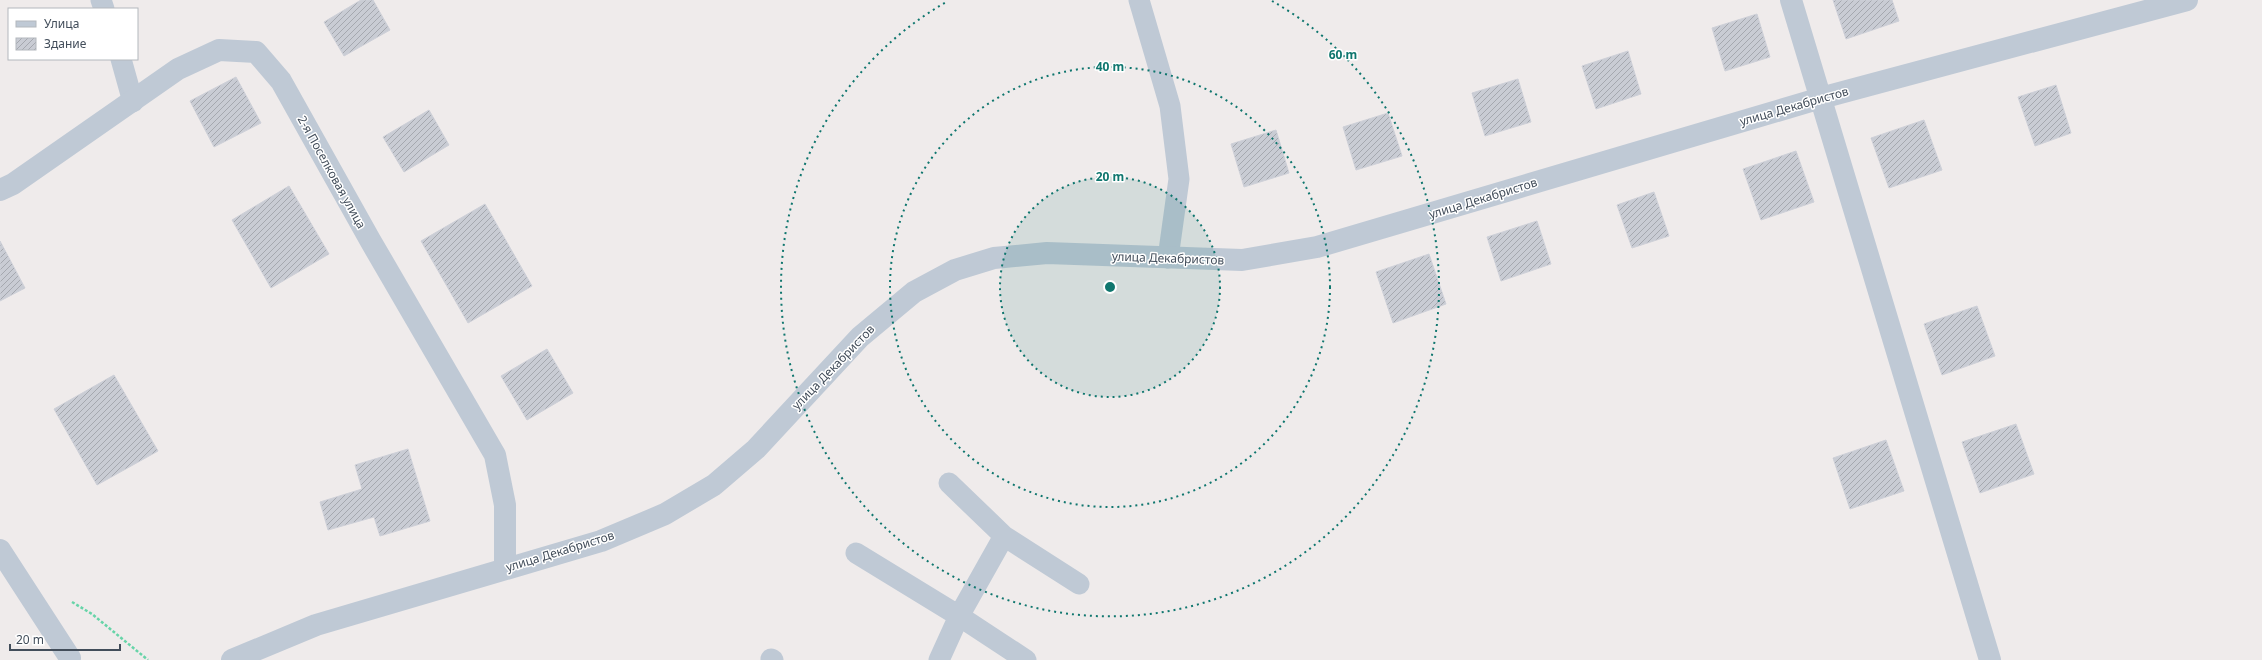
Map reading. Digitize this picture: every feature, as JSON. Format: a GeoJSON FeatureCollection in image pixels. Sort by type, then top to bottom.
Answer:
{"type":"FeatureCollection","features":[{"type":"Feature","properties":{"kind":"street"},"geometry":{"type":"LineString","coordinates":[[1791,0],[1990,660]]}},
{"type":"Feature","properties":{"kind":"street","name":"улица Декабристов"},"geometry":{"type":"LineString","coordinates":[[232,660],[316,625],[505,567],[601,541],[665,514],[714,485],[756,449],[860,337],[914,292],[955,270],[994,258],[1047,253],[1242,260],[1317,247],[1821,98],[2187,0]]}},
{"type":"Feature","properties":{"kind":"street","name":"2-я Поселковая улица"},"geometry":{"type":"LineString","coordinates":[[0,190],[13,184],[133,102],[178,69],[219,50],[256,52],[281,81],[374,247],[495,455],[505,505],[505,567]]}},
{"type":"Feature","properties":{"kind":"street"},"geometry":{"type":"LineString","coordinates":[[0,550],[70,658]]}},
{"type":"Feature","properties":{"kind":"lane"},"geometry":{"type":"LineString","coordinates":[[1138,0],[1170,106],[1179,179],[1168,258]]}},
{"type":"Feature","properties":{"kind":"lane"},"geometry":{"type":"LineString","coordinates":[[121,60],[133,102]]}},
{"type":"Feature","properties":{"kind":"lane"},"geometry":{"type":"LineString","coordinates":[[949,483],[1004,536],[1079,584]]}},
{"type":"Feature","properties":{"kind":"lane"},"geometry":{"type":"LineString","coordinates":[[939,660],[959,616],[1004,536]]}},
{"type":"Feature","properties":{"kind":"lane"},"geometry":{"type":"LineString","coordinates":[[856,553],[959,616],[1026,660]]}},
{"type":"Feature","properties":{"kind":"path"},"geometry":{"type":"LineString","coordinates":[[65,598],[92,614],[148,660]]}},
{"type":"Feature","properties":{"kind":"building"},"geometry":{"type":"Polygon","coordinates":[[[361,0],[373,0],[390,30],[344,56],[324,22],[361,0]]]}},
{"type":"Feature","properties":{"kind":"building"},"geometry":{"type":"Polygon","coordinates":[[[1833,0],[1892,0],[1899,21],[1846,39],[1833,0]]]}},
{"type":"Feature","properties":{"kind":"building"},"geometry":{"type":"Polygon","coordinates":[[[1757,14],[1770,57],[1725,71],[1712,28],[1757,14]]]}},
{"type":"Feature","properties":{"kind":"building"},"geometry":{"type":"Polygon","coordinates":[[[1628,51],[1641,94],[1596,109],[1582,66],[1628,51]]]}},
{"type":"Feature","properties":{"kind":"building"},"geometry":{"type":"Polygon","coordinates":[[[236,77],[261,123],[214,147],[190,101],[236,77]]]}},
{"type":"Feature","properties":{"kind":"building"},"geometry":{"type":"Polygon","coordinates":[[[1518,79],[1531,122],[1485,136],[1472,93],[1518,79]]]}},
{"type":"Feature","properties":{"kind":"building"},"geometry":{"type":"Polygon","coordinates":[[[2056,85],[2071,133],[2035,146],[2018,97],[2056,85]]]}},
{"type":"Feature","properties":{"kind":"building"},"geometry":{"type":"Polygon","coordinates":[[[429,110],[449,145],[404,172],[383,137],[429,110]]]}},
{"type":"Feature","properties":{"kind":"building"},"geometry":{"type":"Polygon","coordinates":[[[1388,113],[1402,156],[1356,170],[1343,127],[1388,113]]]}},
{"type":"Feature","properties":{"kind":"building"},"geometry":{"type":"Polygon","coordinates":[[[1924,120],[1942,170],[1889,188],[1871,138],[1924,120]]]}},
{"type":"Feature","properties":{"kind":"building"},"geometry":{"type":"Polygon","coordinates":[[[1276,130],[1289,173],[1244,187],[1231,144],[1276,130]]]}},
{"type":"Feature","properties":{"kind":"building"},"geometry":{"type":"Polygon","coordinates":[[[1796,151],[1814,202],[1761,220],[1743,169],[1796,151]]]}},
{"type":"Feature","properties":{"kind":"building"},"geometry":{"type":"Polygon","coordinates":[[[289,186],[329,254],[271,288],[232,220],[289,186]]]}},
{"type":"Feature","properties":{"kind":"building"},"geometry":{"type":"Polygon","coordinates":[[[1654,192],[1669,236],[1632,248],[1617,205],[1654,192]]]}},
{"type":"Feature","properties":{"kind":"building"},"geometry":{"type":"Polygon","coordinates":[[[485,204],[532,286],[468,323],[421,241],[485,204]]]}},
{"type":"Feature","properties":{"kind":"building"},"geometry":{"type":"Polygon","coordinates":[[[1537,221],[1551,264],[1501,281],[1487,237],[1537,221]]]}},
{"type":"Feature","properties":{"kind":"building"},"geometry":{"type":"Polygon","coordinates":[[[0,241],[25,288],[0,301],[0,241]]]}},
{"type":"Feature","properties":{"kind":"building"},"geometry":{"type":"Polygon","coordinates":[[[1429,254],[1446,304],[1393,323],[1376,272],[1429,254]]]}},
{"type":"Feature","properties":{"kind":"building"},"geometry":{"type":"Polygon","coordinates":[[[1977,306],[1995,356],[1942,375],[1924,324],[1977,306]]]}},
{"type":"Feature","properties":{"kind":"building"},"geometry":{"type":"Polygon","coordinates":[[[547,349],[573,393],[527,420],[501,376],[547,349]]]}},
{"type":"Feature","properties":{"kind":"building"},"geometry":{"type":"Polygon","coordinates":[[[114,375],[158,451],[97,485],[54,409],[114,375]]]}},
{"type":"Feature","properties":{"kind":"building"},"geometry":{"type":"Polygon","coordinates":[[[2016,424],[2034,474],[1980,493],[1962,442],[2016,424]]]}},
{"type":"Feature","properties":{"kind":"building"},"geometry":{"type":"Polygon","coordinates":[[[1886,440],[1904,491],[1850,509],[1833,458],[1886,440]]]}},
{"type":"Feature","properties":{"kind":"building"},"geometry":{"type":"Polygon","coordinates":[[[408,449],[430,521],[380,536],[374,517],[328,530],[320,502],[362,489],[355,465],[408,449]]]}}]}
